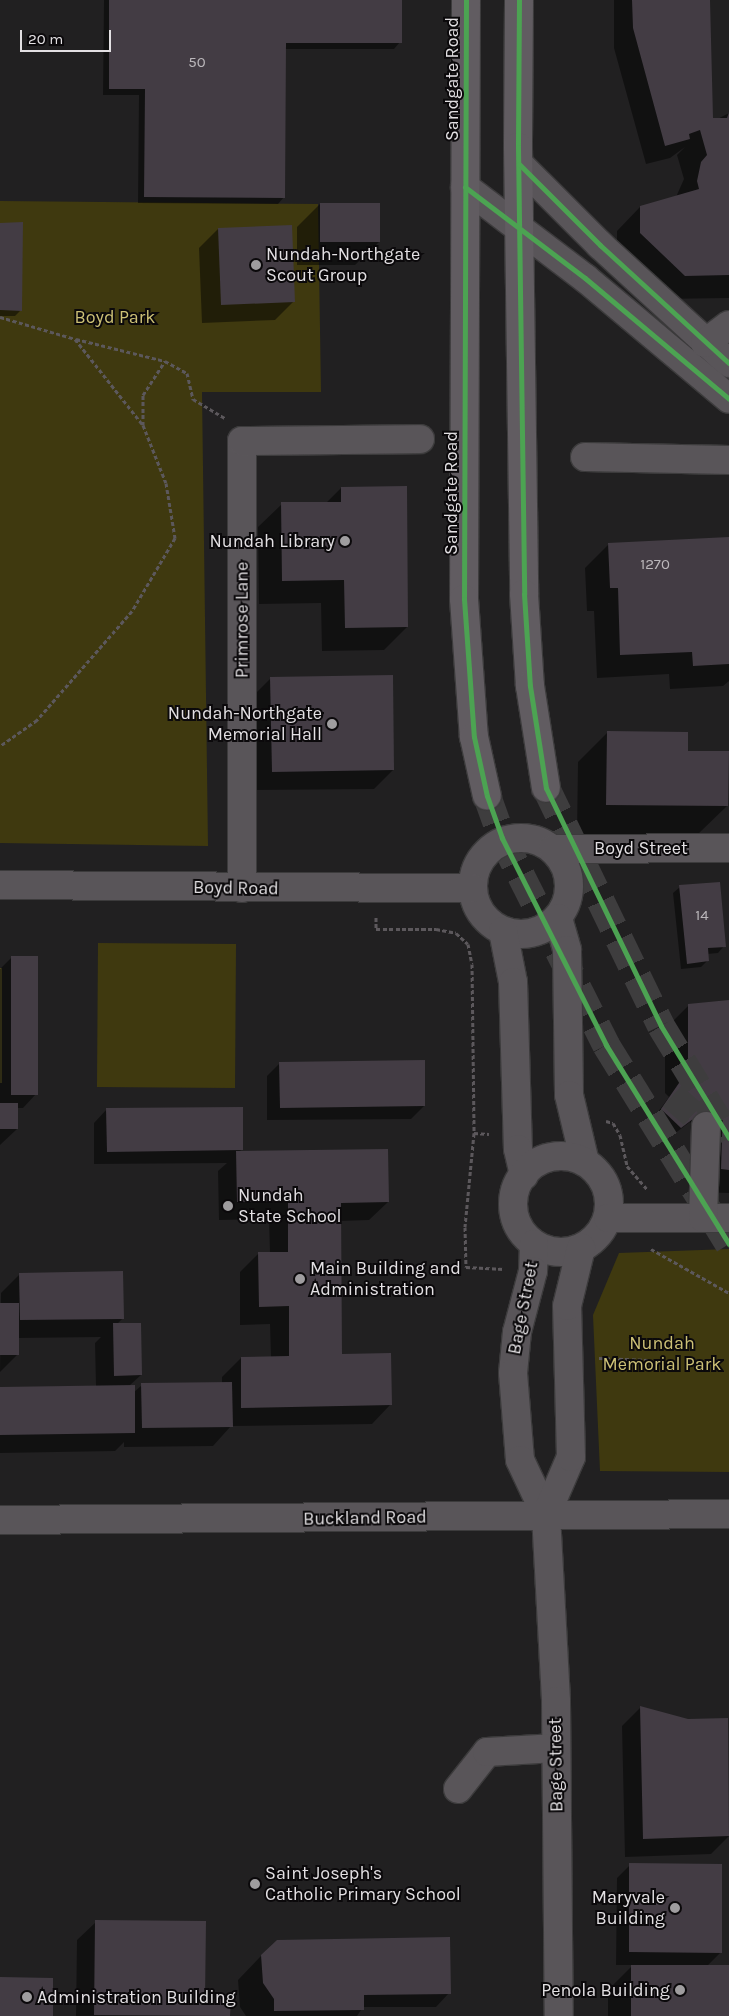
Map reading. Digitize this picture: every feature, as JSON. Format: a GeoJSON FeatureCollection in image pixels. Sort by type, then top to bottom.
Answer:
{"type":"FeatureCollection","features":[{"type":"Feature","properties":{"kind":"highway","name":"Sandgate Road"},"geometry":{"type":"LineString","coordinates":[[466,0],[464,599],[474,737],[487,796]]}},
{"type":"Feature","properties":{"kind":"highway"},"geometry":{"type":"LineString","coordinates":[[519,0],[518,164],[524,594],[530,686],[546,788]]}},
{"type":"Feature","properties":{"kind":"street"},"geometry":{"type":"LineString","coordinates":[[518,164],[705,343],[729,363]]}},
{"type":"Feature","properties":{"kind":"street"},"geometry":{"type":"LineString","coordinates":[[465,187],[585,278],[729,399]]}},
{"type":"Feature","properties":{"kind":"street"},"geometry":{"type":"LineString","coordinates":[[705,343],[729,325]]}},
{"type":"Feature","properties":{"kind":"street"},"geometry":{"type":"LineString","coordinates":[[242,440],[420,439]]}},
{"type":"Feature","properties":{"kind":"street","name":"Primrose Lane"},"geometry":{"type":"LineString","coordinates":[[242,440],[242,888]]}},
{"type":"Feature","properties":{"kind":"street"},"geometry":{"type":"LineString","coordinates":[[585,457],[729,460]]}},
{"type":"Feature","properties":{"kind":"street"},"geometry":{"type":"LineString","coordinates":[[523,837],[553,849],[563,860],[570,889],[567,905],[558,918],[532,933],[502,931],[481,914],[472,888],[481,858],[493,846],[523,837]]}},
{"type":"Feature","properties":{"kind":"street","name":"Boyd Street"},"geometry":{"type":"LineString","coordinates":[[553,849],[729,848]]}},
{"type":"Feature","properties":{"kind":"street","name":"Boyd Road"},"geometry":{"type":"LineString","coordinates":[[0,886],[472,888]]}},
{"type":"Feature","properties":{"kind":"street"},"geometry":{"type":"LineString","coordinates":[[558,918],[567,950],[570,1095],[585,1162]]}},
{"type":"Feature","properties":{"kind":"street"},"geometry":{"type":"LineString","coordinates":[[502,931],[513,982],[518,1149],[524,1174]]}},
{"type":"Feature","properties":{"kind":"street"},"geometry":{"type":"LineString","coordinates":[[608,1218],[716,1218],[706,1126]]}},
{"type":"Feature","properties":{"kind":"street"},"geometry":{"type":"LineString","coordinates":[[552,1157],[569,1157],[585,1162],[597,1172],[606,1186],[610,1201],[608,1218],[593,1241],[581,1248],[557,1252],[534,1244],[522,1233],[515,1219],[516,1188],[524,1174],[536,1163],[552,1157]]}},
{"type":"Feature","properties":{"kind":"street","name":"Bage Street"},"geometry":{"type":"LineString","coordinates":[[534,1244],[533,1271],[517,1332],[513,1373],[520,1460],[546,1515],[556,1748],[559,2016]]}},
{"type":"Feature","properties":{"kind":"street","name":"Bage Street"},"geometry":{"type":"LineString","coordinates":[[546,1515],[571,1457],[567,1306],[581,1248]]}},
{"type":"Feature","properties":{"kind":"street","name":"Buckland Road"},"geometry":{"type":"LineString","coordinates":[[0,1520],[729,1514]]}},
{"type":"Feature","properties":{"kind":"street"},"geometry":{"type":"LineString","coordinates":[[458,1789],[487,1752],[556,1748]]}},
{"type":"Feature","properties":{"kind":"path"},"geometry":{"type":"LineString","coordinates":[[0,317],[75,339],[165,361],[187,372],[193,399],[224,415],[242,440]]}},
{"type":"Feature","properties":{"kind":"path"},"geometry":{"type":"LineString","coordinates":[[0,746],[37,720],[132,611],[175,538],[166,483],[143,425],[75,339]]}},
{"type":"Feature","properties":{"kind":"path"},"geometry":{"type":"LineString","coordinates":[[143,425],[143,395],[165,361]]}},
{"type":"Feature","properties":{"kind":"path"},"geometry":{"type":"LineString","coordinates":[[474,1133],[465,1227],[466,1267],[533,1271]]}},
{"type":"Feature","properties":{"kind":"path"},"geometry":{"type":"LineString","coordinates":[[568,1358],[648,1360]]}},
{"type":"Feature","properties":{"kind":"green space","name":"Boyd Park"},"geometry":{"type":"Polygon","coordinates":[[[0,201],[318,204],[321,392],[202,392],[208,846],[0,843],[0,201]]]}},
{"type":"Feature","properties":{"kind":"green space"},"geometry":{"type":"Polygon","coordinates":[[[98,943],[236,944],[235,1088],[97,1087],[98,943]]]}},
{"type":"Feature","properties":{"kind":"green space","name":"Nundah Memorial Park"},"geometry":{"type":"Polygon","coordinates":[[[729,1249],[729,1472],[600,1471],[593,1315],[619,1253],[729,1249]]]}},
{"type":"Feature","properties":{"kind":"shaded area"},"geometry":{"type":"Polygon","coordinates":[[[0,968],[2,968],[2,1083],[0,1083],[0,968]]]}},
{"type":"Feature","properties":{"kind":"building"},"geometry":{"type":"Polygon","coordinates":[[[109,0],[402,0],[402,43],[286,43],[285,198],[144,197],[145,89],[109,89],[109,0]]]}},
{"type":"Feature","properties":{"kind":"building"},"geometry":{"type":"Polygon","coordinates":[[[632,0],[710,0],[713,118],[727,118],[729,112],[729,275],[685,276],[640,233],[640,206],[699,189],[697,181],[701,162],[707,155],[700,130],[689,134],[690,139],[665,146],[633,28],[632,0]]]}},
{"type":"Feature","properties":{"kind":"building"},"geometry":{"type":"Polygon","coordinates":[[[320,203],[380,203],[380,242],[320,242],[320,203]]]}},
{"type":"Feature","properties":{"kind":"building"},"geometry":{"type":"Polygon","coordinates":[[[23,222],[22,311],[0,310],[0,223],[23,222]]]}},
{"type":"Feature","properties":{"kind":"building","name":"Nundah-Northgate Scout Group"},"geometry":{"type":"Polygon","coordinates":[[[292,225],[295,302],[221,305],[218,228],[292,225]]]}},
{"type":"Feature","properties":{"kind":"building","name":"Nundah Library"},"geometry":{"type":"Polygon","coordinates":[[[407,486],[408,627],[345,628],[344,580],[282,581],[281,502],[341,502],[341,487],[407,486]]]}},
{"type":"Feature","properties":{"kind":"building"},"geometry":{"type":"Polygon","coordinates":[[[729,537],[729,664],[693,666],[692,652],[620,655],[618,588],[610,588],[608,543],[729,537]]]}},
{"type":"Feature","properties":{"kind":"building","name":"Nundah-Northgate Memorial Hall"},"geometry":{"type":"Polygon","coordinates":[[[393,675],[394,770],[272,772],[270,677],[393,675]]]}},
{"type":"Feature","properties":{"kind":"building"},"geometry":{"type":"Polygon","coordinates":[[[607,731],[688,732],[688,751],[729,751],[728,806],[606,805],[607,731]]]}},
{"type":"Feature","properties":{"kind":"building"},"geometry":{"type":"Polygon","coordinates":[[[720,882],[726,947],[708,948],[709,961],[687,964],[679,885],[720,882]]]}},
{"type":"Feature","properties":{"kind":"building"},"geometry":{"type":"Polygon","coordinates":[[[11,956],[38,956],[38,1095],[11,1095],[11,956]]]}},
{"type":"Feature","properties":{"kind":"building"},"geometry":{"type":"Polygon","coordinates":[[[729,1000],[729,1170],[721,1169],[723,1108],[717,1101],[681,1128],[661,1109],[688,1070],[688,1004],[729,1000]]]}},
{"type":"Feature","properties":{"kind":"building"},"geometry":{"type":"Polygon","coordinates":[[[425,1060],[425,1106],[280,1108],[279,1062],[425,1060]]]}},
{"type":"Feature","properties":{"kind":"building"},"geometry":{"type":"Polygon","coordinates":[[[0,1103],[18,1103],[18,1129],[0,1129],[0,1103]]]}},
{"type":"Feature","properties":{"kind":"building"},"geometry":{"type":"Polygon","coordinates":[[[243,1107],[243,1150],[107,1152],[106,1108],[243,1107]]]}},
{"type":"Feature","properties":{"kind":"building","name":"Main Building and Administration"},"geometry":{"type":"Polygon","coordinates":[[[388,1149],[389,1202],[341,1203],[342,1354],[391,1353],[392,1405],[241,1408],[241,1357],[289,1356],[289,1306],[259,1307],[258,1252],[288,1252],[288,1201],[237,1202],[236,1151],[388,1149]]]}},
{"type":"Feature","properties":{"kind":"building"},"geometry":{"type":"Polygon","coordinates":[[[123,1271],[124,1319],[20,1320],[19,1273],[123,1271]]]}},
{"type":"Feature","properties":{"kind":"building"},"geometry":{"type":"Polygon","coordinates":[[[0,1303],[19,1303],[19,1355],[0,1355],[0,1303]]]}},
{"type":"Feature","properties":{"kind":"building"},"geometry":{"type":"Polygon","coordinates":[[[113,1323],[141,1323],[142,1375],[114,1376],[113,1323]]]}},
{"type":"Feature","properties":{"kind":"building"},"geometry":{"type":"Polygon","coordinates":[[[232,1382],[233,1427],[142,1428],[141,1383],[232,1382]]]}},
{"type":"Feature","properties":{"kind":"building"},"geometry":{"type":"Polygon","coordinates":[[[135,1385],[135,1433],[0,1435],[0,1387],[135,1385]]]}},
{"type":"Feature","properties":{"kind":"building"},"geometry":{"type":"Polygon","coordinates":[[[640,1706],[688,1719],[728,1718],[729,1836],[643,1839],[640,1706]]]}},
{"type":"Feature","properties":{"kind":"building","name":"Maryvale Building"},"geometry":{"type":"Polygon","coordinates":[[[629,1863],[722,1864],[722,1953],[629,1952],[629,1863]]]}},
{"type":"Feature","properties":{"kind":"building"},"geometry":{"type":"Polygon","coordinates":[[[95,1920],[206,1921],[205,1999],[231,1999],[230,2016],[94,2015],[95,1920]]]}},
{"type":"Feature","properties":{"kind":"building"},"geometry":{"type":"Polygon","coordinates":[[[450,1937],[451,1994],[364,1995],[364,2010],[274,2011],[274,1999],[263,1983],[261,1955],[277,1940],[450,1937]]]}},
{"type":"Feature","properties":{"kind":"building","name":"Penola Building"},"geometry":{"type":"Polygon","coordinates":[[[631,1965],[729,1965],[729,2016],[631,2016],[631,1965]]]}},
{"type":"Feature","properties":{"kind":"building","name":"Administration Building"},"geometry":{"type":"Polygon","coordinates":[[[0,1977],[53,1978],[53,2016],[0,2016],[0,1977]]]}},
{"type":"Feature","properties":{"kind":"tunnel"},"geometry":{"type":"LineString","coordinates":[[546,788],[661,1026],[729,1138]]}},
{"type":"Feature","properties":{"kind":"tunnel"},"geometry":{"type":"LineString","coordinates":[[487,796],[502,838],[606,1045],[729,1244]]}},
{"type":"Feature","properties":{"kind":"tunnel"},"geometry":{"type":"LineString","coordinates":[[672,1096],[706,1126]]}},
{"type":"Feature","properties":{"kind":"cycle path"},"geometry":{"type":"LineString","coordinates":[[466,0],[464,599],[474,737],[487,796],[502,838],[606,1045],[729,1244]]}},
{"type":"Feature","properties":{"kind":"cycle path"},"geometry":{"type":"LineString","coordinates":[[519,0],[518,147],[524,594],[530,686],[546,788],[661,1026],[729,1138]]}},
{"type":"Feature","properties":{"kind":"cycle path"},"geometry":{"type":"LineString","coordinates":[[519,164],[600,245],[729,363]]}},
{"type":"Feature","properties":{"kind":"cycle path"},"geometry":{"type":"LineString","coordinates":[[465,187],[585,278],[729,399]]}},
{"type":"Feature","properties":{"kind":"place","name":"Nundah-Northgate Scout Group"},"geometry":{"type":"Point","coordinates":[256,265]}},
{"type":"Feature","properties":{"kind":"place","name":"Nundah Library"},"geometry":{"type":"Point","coordinates":[345,541]}},
{"type":"Feature","properties":{"kind":"place","name":"Nundah-Northgate Memorial Hall"},"geometry":{"type":"Point","coordinates":[332,724]}},
{"type":"Feature","properties":{"kind":"place","name":"Nundah State School"},"geometry":{"type":"Point","coordinates":[228,1206]}},
{"type":"Feature","properties":{"kind":"place","name":"Main Building and Administration"},"geometry":{"type":"Point","coordinates":[300,1279]}},
{"type":"Feature","properties":{"kind":"place","name":"Saint Joseph's Catholic Primary School"},"geometry":{"type":"Point","coordinates":[255,1884]}},
{"type":"Feature","properties":{"kind":"place","name":"Maryvale Building"},"geometry":{"type":"Point","coordinates":[675,1908]}},
{"type":"Feature","properties":{"kind":"place","name":"Penola Building"},"geometry":{"type":"Point","coordinates":[680,1990]}},
{"type":"Feature","properties":{"kind":"place","name":"Administration Building"},"geometry":{"type":"Point","coordinates":[27,1997]}}]}
